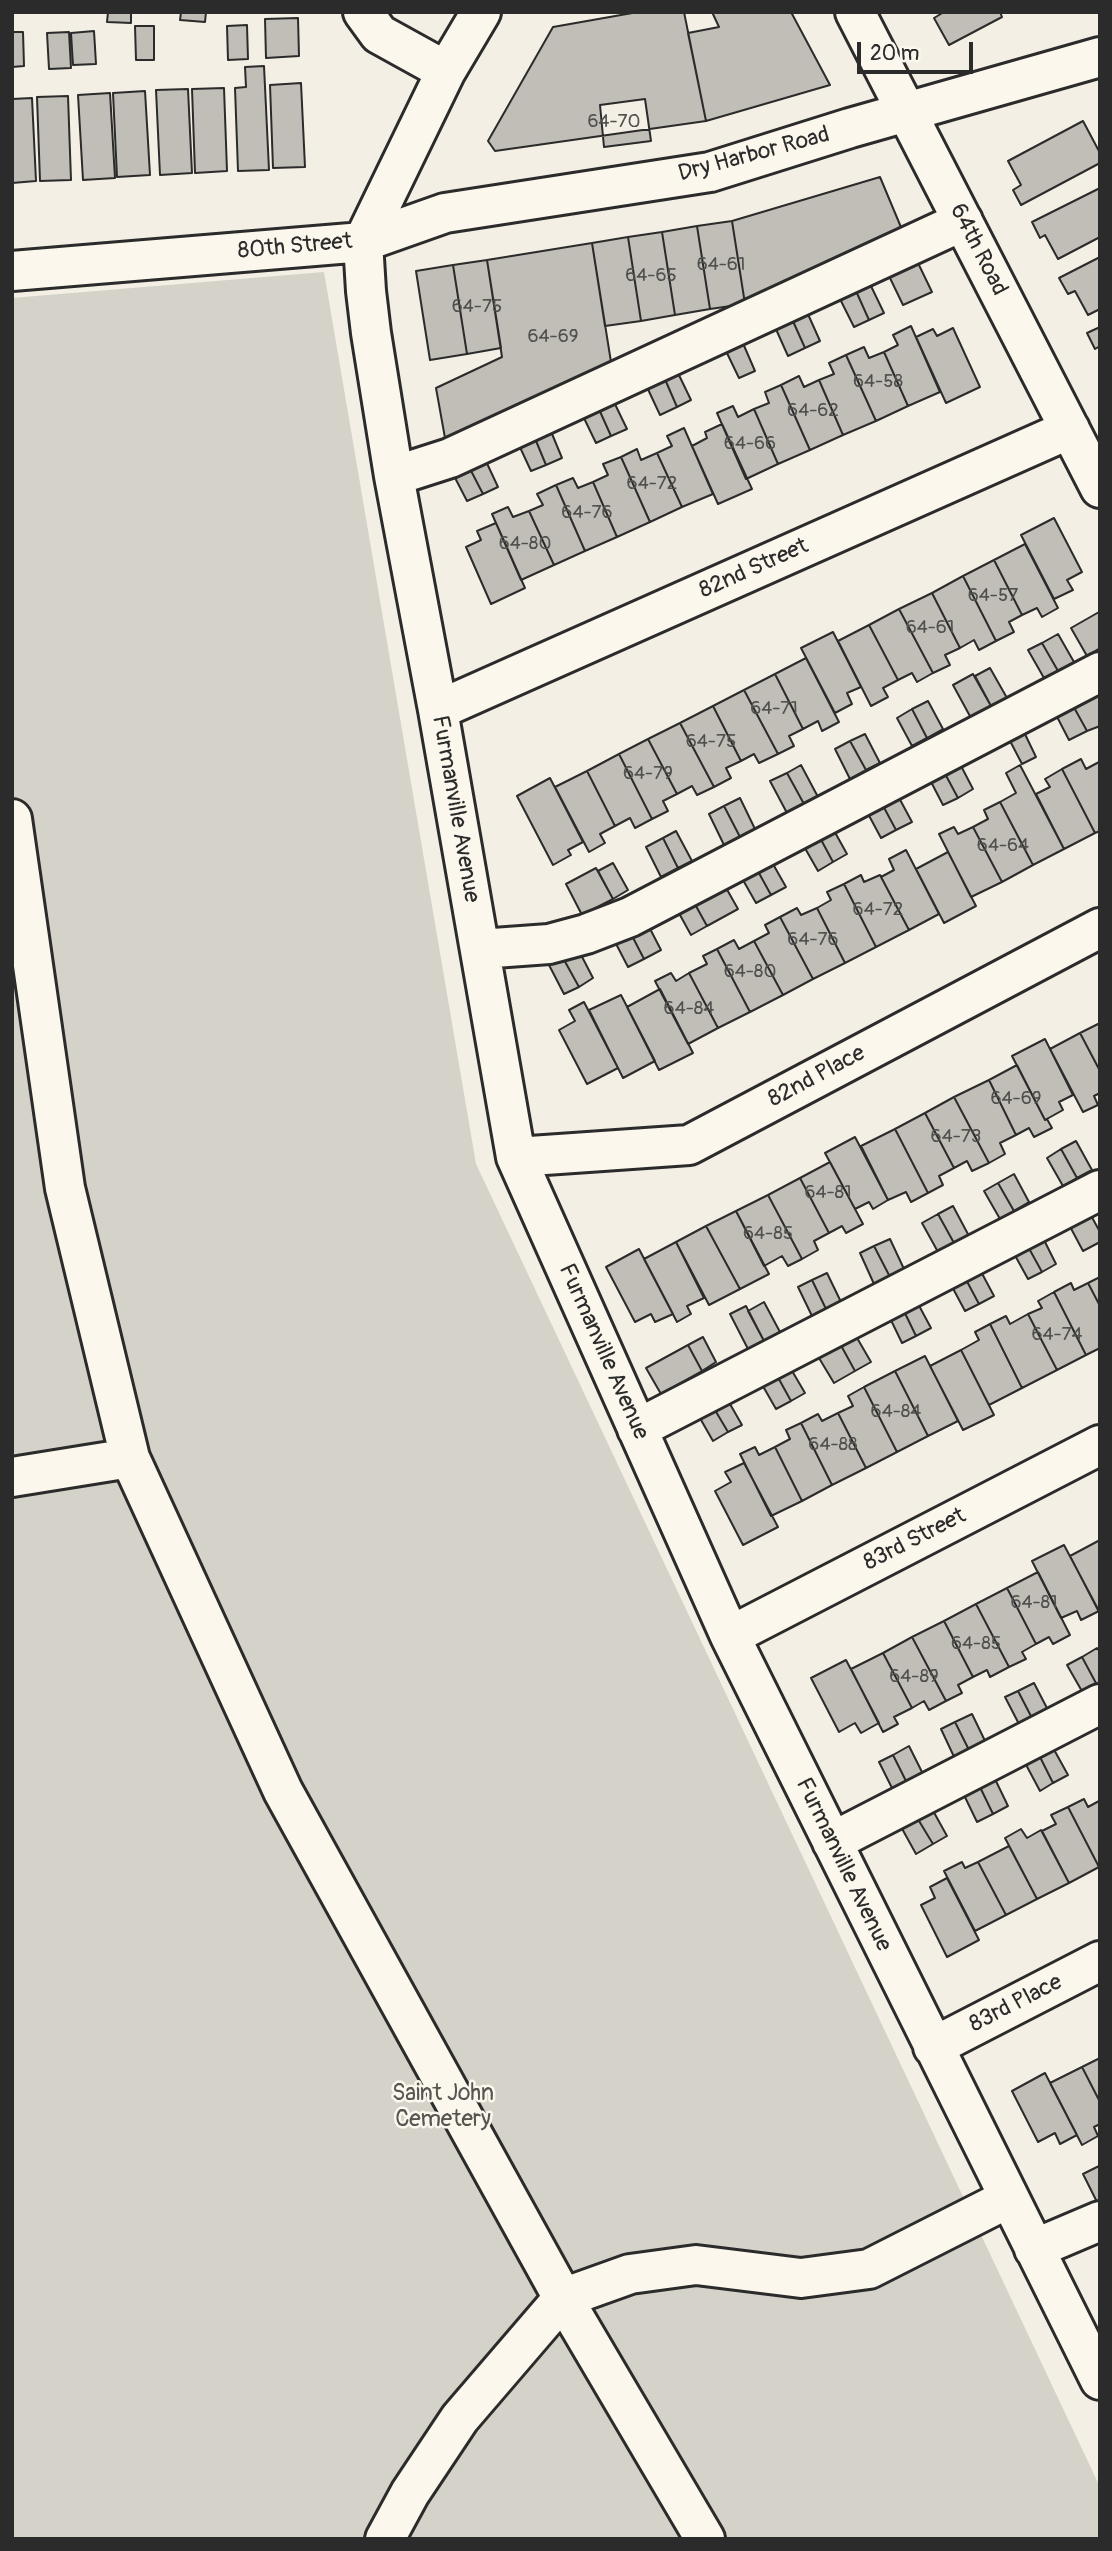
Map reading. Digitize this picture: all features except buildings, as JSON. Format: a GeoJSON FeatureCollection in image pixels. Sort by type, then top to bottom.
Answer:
{"type":"FeatureCollection","features":[{"type":"Feature","properties":{"kind":"street"},"geometry":{"type":"LineString","coordinates":[[363,12],[379,34],[446,71]]}},
{"type":"Feature","properties":{"kind":"street","name":"80th Street"},"geometry":{"type":"LineString","coordinates":[[12,271],[363,242],[446,71],[481,12]]}},
{"type":"Feature","properties":{"kind":"street","name":"64th Road"},"geometry":{"type":"LineString","coordinates":[[855,12],[1100,488]]}},
{"type":"Feature","properties":{"kind":"street","name":"Dry Harbor Road"},"geometry":{"type":"LineString","coordinates":[[363,242],[445,213],[710,172],[850,128],[1100,57]]}},
{"type":"Feature","properties":{"kind":"street"},"geometry":{"type":"LineString","coordinates":[[394,475],[450,458],[963,221]]}},
{"type":"Feature","properties":{"kind":"street","name":"Furmanville Avenue"},"geometry":{"type":"LineString","coordinates":[[363,242],[371,333],[394,475],[516,1157],[730,1636],[1100,2380]]}},
{"type":"Feature","properties":{"kind":"street","name":"82nd Street"},"geometry":{"type":"LineString","coordinates":[[438,710],[1070,429]]}},
{"type":"Feature","properties":{"kind":"street"},"geometry":{"type":"LineString","coordinates":[[480,949],[549,944],[586,934],[630,917],[1100,672]]}},
{"type":"Feature","properties":{"kind":"street"},"geometry":{"type":"LineString","coordinates":[[12,819],[65,1188],[130,1458],[283,1791],[563,2298],[705,2539]]}},
{"type":"Feature","properties":{"kind":"street","name":"82nd Place"},"geometry":{"type":"LineString","coordinates":[[516,1157],[689,1145],[1100,928]]}},
{"type":"Feature","properties":{"kind":"street"},"geometry":{"type":"LineString","coordinates":[[637,1429],[1100,1190]]}},
{"type":"Feature","properties":{"kind":"street","name":"83rd Street"},"geometry":{"type":"LineString","coordinates":[[730,1636],[1100,1445]]}},
{"type":"Feature","properties":{"kind":"street"},"geometry":{"type":"LineString","coordinates":[[12,1477],[130,1458]]}},
{"type":"Feature","properties":{"kind":"street"},"geometry":{"type":"LineString","coordinates":[[832,1842],[1100,1704]]}},
{"type":"Feature","properties":{"kind":"street","name":"83rd Place"},"geometry":{"type":"LineString","coordinates":[[933,2047],[1100,1961]]}},
{"type":"Feature","properties":{"kind":"street"},"geometry":{"type":"LineString","coordinates":[[384,2539],[410,2493],[460,2418],[563,2298],[630,2274],[696,2265],[801,2278],[869,2269],[1009,2198]]}},
{"type":"Feature","properties":{"kind":"street"},"geometry":{"type":"LineString","coordinates":[[1034,2249],[1100,2221]]}},
{"type":"Feature","properties":{"kind":"green space","name":"Saint John Cemetery"},"geometry":{"type":"Polygon","coordinates":[[[324,272],[476,1164],[1100,2487],[1100,2539],[12,2539],[12,298],[324,272]]]}}]}
